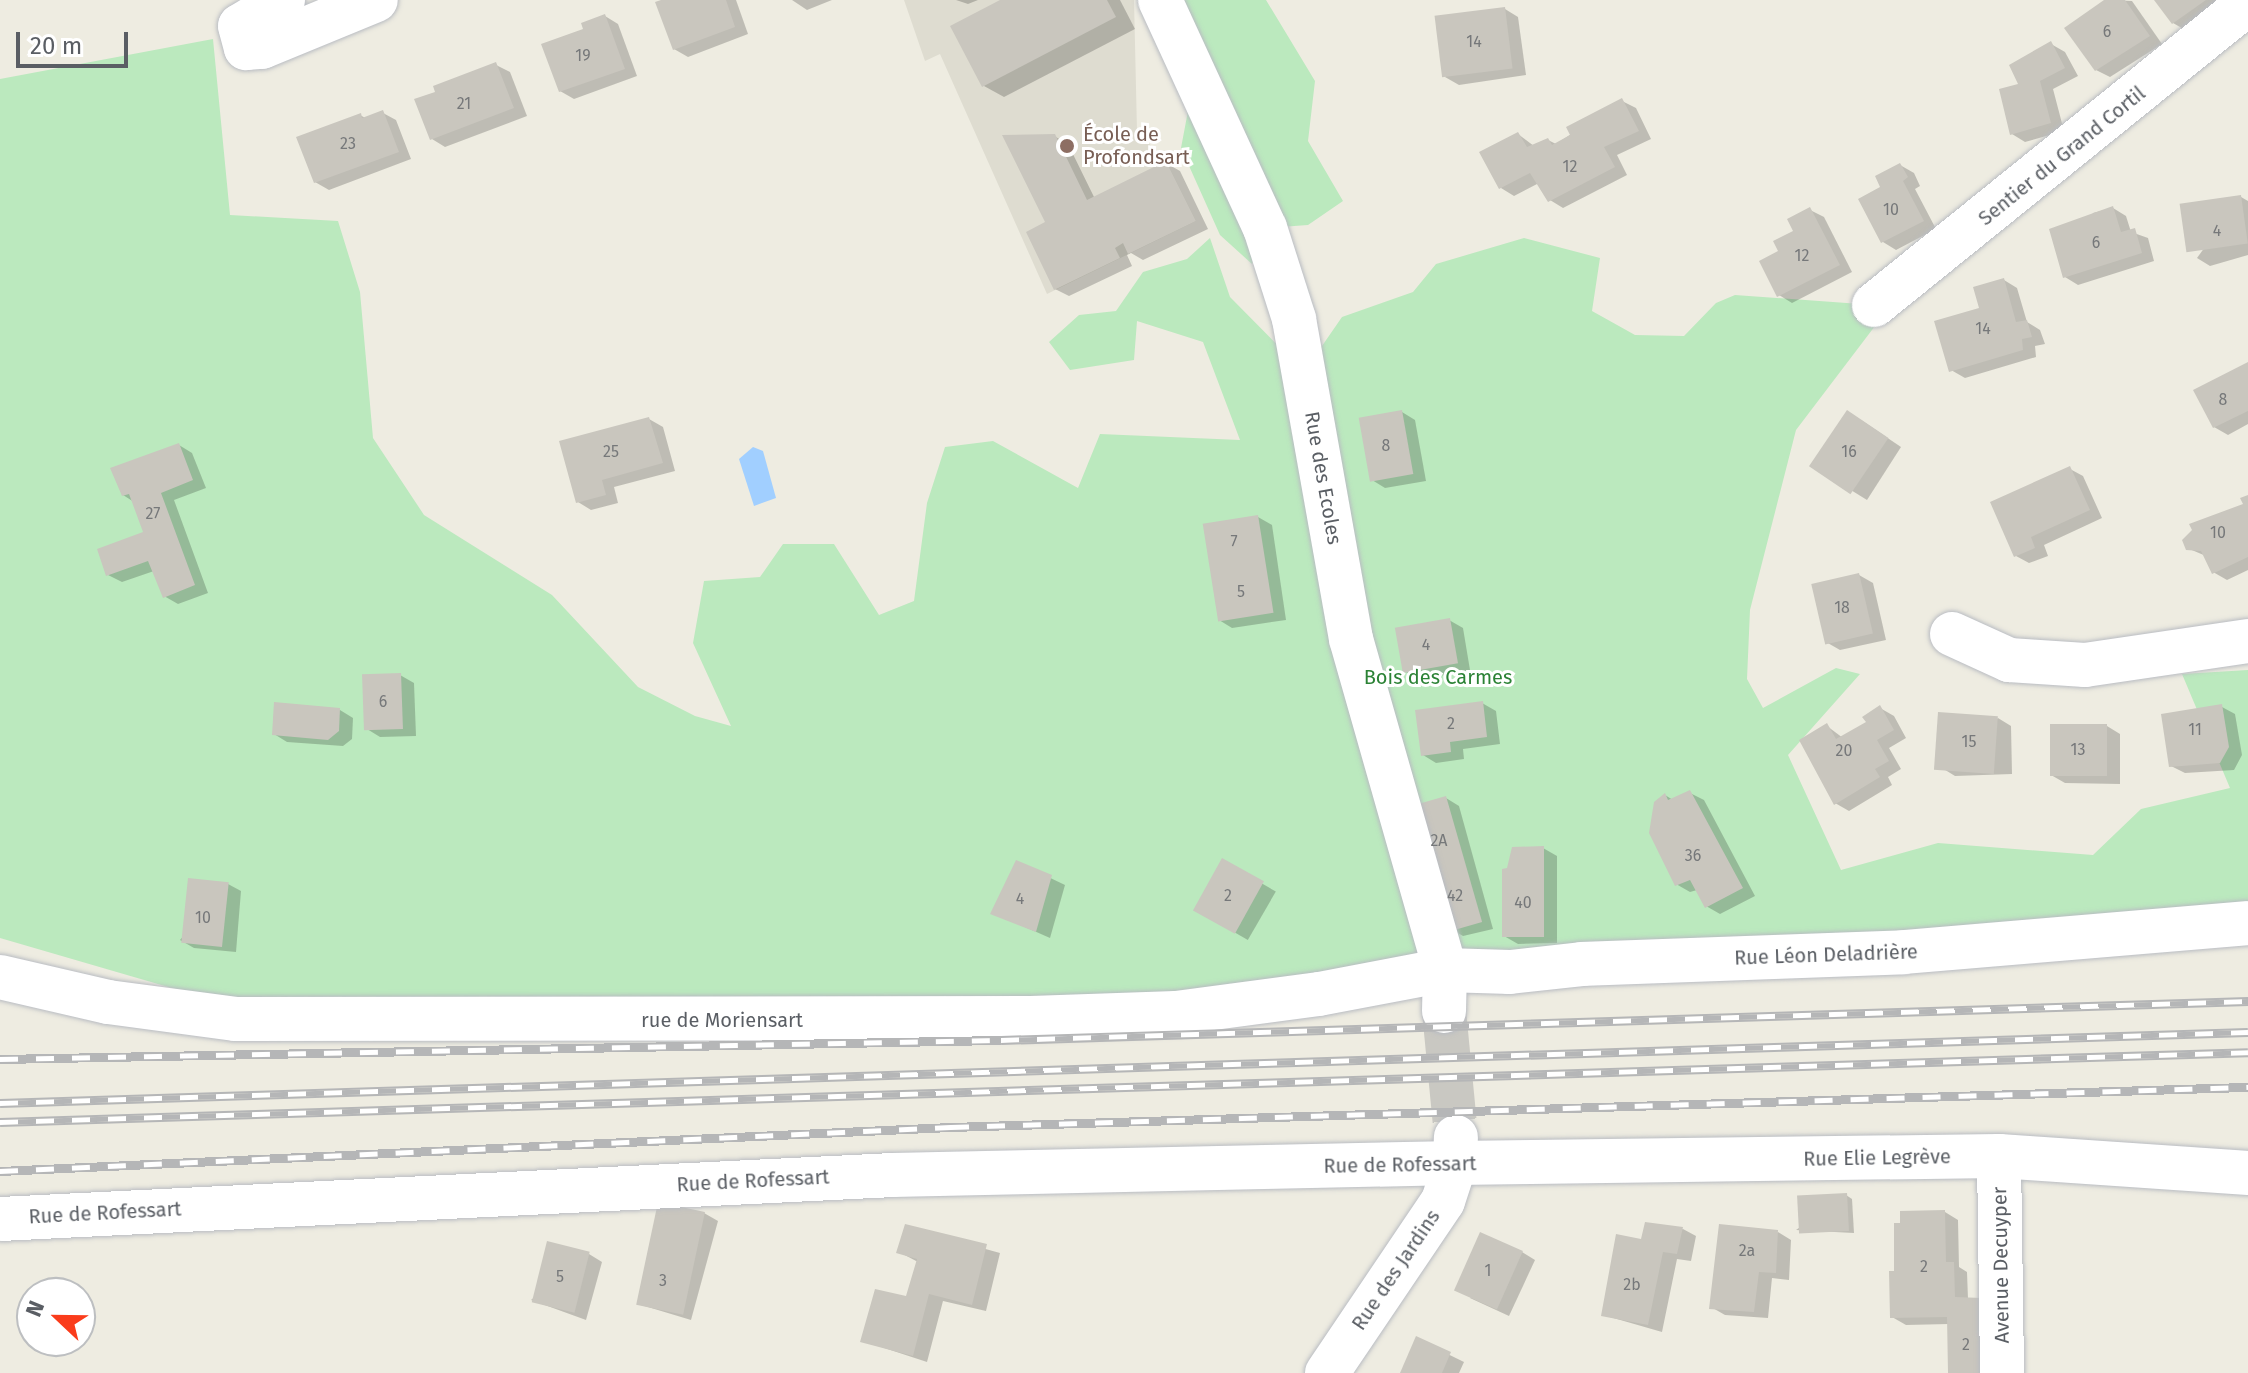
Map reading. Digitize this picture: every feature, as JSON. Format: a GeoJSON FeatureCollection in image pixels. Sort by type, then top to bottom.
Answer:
{"type":"FeatureCollection","features":[{"type":"Feature","properties":{"kind":"street"},"geometry":{"type":"LineString","coordinates":[[266,11],[239,27],[245,47],[262,47],[376,0]]}},
{"type":"Feature","properties":{"kind":"street","name":"Rue des Ecoles"},"geometry":{"type":"LineString","coordinates":[[1160,0],[1265,228],[1294,319],[1351,639],[1444,991]]}},
{"type":"Feature","properties":{"kind":"street","name":"Sentier du Grand Cortil"},"geometry":{"type":"LineString","coordinates":[[1874,305],[2248,3]]}},
{"type":"Feature","properties":{"kind":"street"},"geometry":{"type":"LineString","coordinates":[[1952,634],[2009,660],[2085,665],[2248,641]]}},
{"type":"Feature","properties":{"kind":"street","name":"Rue Léon Deladrière"},"geometry":{"type":"LineString","coordinates":[[1444,991],[1510,972],[1582,964],[1904,952],[2248,923]]}},
{"type":"Feature","properties":{"kind":"street","name":"rue de Moriensart"},"geometry":{"type":"LineString","coordinates":[[0,977],[108,1002],[235,1019],[786,1020],[1176,1013],[1319,994],[1444,991]]}},
{"type":"Feature","properties":{"kind":"street","name":"Rue de Rofessart"},"geometry":{"type":"LineString","coordinates":[[0,1219],[1456,1149],[1506,1164]]}},
{"type":"Feature","properties":{"kind":"street","name":"Rue des Jardins"},"geometry":{"type":"LineString","coordinates":[[1327,1373],[1443,1201],[1456,1149]]}},
{"type":"Feature","properties":{"kind":"street","name":"Rue Elie Legrève"},"geometry":{"type":"LineString","coordinates":[[1506,1164],[1999,1156],[2248,1173]]}},
{"type":"Feature","properties":{"kind":"street","name":"Avenue Decuyper"},"geometry":{"type":"LineString","coordinates":[[1999,1156],[2002,1373]]}},
{"type":"Feature","properties":{"kind":"shaded area","name":"École de Profondsart"},"geometry":{"type":"Polygon","coordinates":[[[904,0],[1134,0],[1137,131],[1166,161],[1196,221],[1047,294],[940,54],[925,61],[904,0]]]}},
{"type":"Feature","properties":{"kind":"green space"},"geometry":{"type":"Polygon","coordinates":[[[1160,0],[1266,0],[1315,81],[1308,141],[1343,201],[1308,225],[1266,228],[1252,264],[1220,235],[1181,148],[1191,95],[1160,0]]]}},
{"type":"Feature","properties":{"kind":"green space","name":"Bois des Carmes"},"geometry":{"type":"Polygon","coordinates":[[[213,39],[230,215],[338,221],[360,292],[373,438],[424,515],[552,595],[638,687],[695,716],[731,726],[693,643],[704,581],[760,577],[783,544],[834,544],[879,615],[914,601],[927,503],[945,447],[993,441],[1078,488],[1100,434],[1240,440],[1203,342],[1137,321],[1134,360],[1070,370],[1049,342],[1079,315],[1116,311],[1143,272],[1187,259],[1210,238],[1230,297],[1304,372],[1342,317],[1413,292],[1436,264],[1524,238],[1600,258],[1592,311],[1635,335],[1684,336],[1716,303],[1735,295],[1874,305],[1875,326],[1796,430],[1750,610],[1747,679],[1763,708],[1836,668],[1860,674],[1788,755],[1841,870],[1938,843],[2093,855],[2141,809],[2230,788],[2182,674],[2248,670],[2248,939],[1131,1005],[254,1012],[0,938],[0,79],[213,39]]]}},
{"type":"Feature","properties":{"kind":"water"},"geometry":{"type":"Polygon","coordinates":[[[753,447],[763,451],[776,498],[754,506],[739,459],[753,447]]]}},
{"type":"Feature","properties":{"kind":"building"},"geometry":{"type":"Polygon","coordinates":[[[726,0],[735,27],[673,50],[655,2],[726,0]]]}},
{"type":"Feature","properties":{"kind":"building"},"geometry":{"type":"Polygon","coordinates":[[[1000,0],[1107,0],[1116,17],[982,87],[950,26],[1000,0]]]}},
{"type":"Feature","properties":{"kind":"building"},"geometry":{"type":"Polygon","coordinates":[[[2104,0],[2125,0],[2150,36],[2095,71],[2064,28],[2104,0]]]}},
{"type":"Feature","properties":{"kind":"building"},"geometry":{"type":"Polygon","coordinates":[[[2154,0],[2206,0],[2172,24],[2154,0]]]}},
{"type":"Feature","properties":{"kind":"building"},"geometry":{"type":"Polygon","coordinates":[[[1505,7],[1513,69],[1442,77],[1435,16],[1505,7]]]}},
{"type":"Feature","properties":{"kind":"building"},"geometry":{"type":"Polygon","coordinates":[[[605,14],[625,69],[559,92],[541,44],[583,29],[581,23],[605,14]]]}},
{"type":"Feature","properties":{"kind":"building"},"geometry":{"type":"Polygon","coordinates":[[[2051,41],[2065,68],[2040,81],[2051,123],[2010,135],[1999,89],[2018,84],[2009,65],[2051,41]]]}},
{"type":"Feature","properties":{"kind":"building"},"geometry":{"type":"Polygon","coordinates":[[[496,62],[514,108],[430,140],[414,99],[435,92],[433,86],[496,62]]]}},
{"type":"Feature","properties":{"kind":"building"},"geometry":{"type":"Polygon","coordinates":[[[1622,98],[1639,131],[1604,147],[1615,167],[1548,202],[1530,173],[1499,189],[1479,152],[1518,132],[1527,147],[1548,138],[1552,145],[1570,135],[1566,127],[1622,98]]]}},
{"type":"Feature","properties":{"kind":"building"},"geometry":{"type":"Polygon","coordinates":[[[383,110],[399,152],[314,183],[296,137],[361,113],[362,118],[383,110]]]}},
{"type":"Feature","properties":{"kind":"building"},"geometry":{"type":"Polygon","coordinates":[[[1055,134],[1087,200],[1166,161],[1196,221],[1128,254],[1123,243],[1115,248],[1120,258],[1054,290],[1026,232],[1045,222],[1002,135],[1055,134]]]}},
{"type":"Feature","properties":{"kind":"building"},"geometry":{"type":"Polygon","coordinates":[[[1900,163],[1908,177],[1903,181],[1924,221],[1881,243],[1858,199],[1880,187],[1875,176],[1900,163]]]}},
{"type":"Feature","properties":{"kind":"building"},"geometry":{"type":"Polygon","coordinates":[[[2241,195],[2248,244],[2186,252],[2180,204],[2241,195]]]}},
{"type":"Feature","properties":{"kind":"building"},"geometry":{"type":"Polygon","coordinates":[[[2113,206],[2121,232],[2135,228],[2142,253],[2063,278],[2049,229],[2113,206]]]}},
{"type":"Feature","properties":{"kind":"building"},"geometry":{"type":"Polygon","coordinates":[[[1810,207],[1840,265],[1777,297],[1759,261],[1778,251],[1773,241],[1793,231],[1787,219],[1810,207]]]}},
{"type":"Feature","properties":{"kind":"building"},"geometry":{"type":"Polygon","coordinates":[[[2004,278],[2016,322],[2027,320],[2032,337],[2022,339],[2023,350],[1949,372],[1934,321],[1979,308],[1973,287],[2004,278]]]}},
{"type":"Feature","properties":{"kind":"building"},"geometry":{"type":"Polygon","coordinates":[[[2248,362],[2248,411],[2213,428],[2193,390],[2248,362]]]}},
{"type":"Feature","properties":{"kind":"building"},"geometry":{"type":"Polygon","coordinates":[[[1402,410],[1413,474],[1370,482],[1359,418],[1402,410]]]}},
{"type":"Feature","properties":{"kind":"building"},"geometry":{"type":"Polygon","coordinates":[[[1847,410],[1888,438],[1850,494],[1809,466],[1847,410]]]}},
{"type":"Feature","properties":{"kind":"building"},"geometry":{"type":"Polygon","coordinates":[[[649,417],[663,463],[602,480],[606,495],[576,503],[559,441],[649,417]]]}},
{"type":"Feature","properties":{"kind":"building"},"geometry":{"type":"Polygon","coordinates":[[[179,443],[193,480],[161,493],[195,585],[163,598],[148,561],[106,576],[97,549],[143,532],[129,494],[122,496],[110,468],[179,443]]]}},
{"type":"Feature","properties":{"kind":"building"},"geometry":{"type":"Polygon","coordinates":[[[2070,466],[2090,510],[2031,537],[2035,548],[2014,557],[1990,502],[2070,466]]]}},
{"type":"Feature","properties":{"kind":"building"},"geometry":{"type":"Polygon","coordinates":[[[2248,495],[2248,557],[2212,574],[2201,551],[2186,550],[2182,540],[2192,530],[2189,524],[2243,504],[2240,498],[2248,495]]]}},
{"type":"Feature","properties":{"kind":"building"},"geometry":{"type":"Polygon","coordinates":[[[1258,515],[1273,613],[1218,622],[1203,524],[1258,515]]]}},
{"type":"Feature","properties":{"kind":"building"},"geometry":{"type":"Polygon","coordinates":[[[1859,573],[1873,633],[1825,644],[1811,584],[1859,573]]]}},
{"type":"Feature","properties":{"kind":"building"},"geometry":{"type":"Polygon","coordinates":[[[1450,618],[1458,663],[1403,673],[1395,628],[1450,618]]]}},
{"type":"Feature","properties":{"kind":"building"},"geometry":{"type":"Polygon","coordinates":[[[401,673],[403,729],[364,730],[362,674],[401,673]]]}},
{"type":"Feature","properties":{"kind":"building"},"geometry":{"type":"Polygon","coordinates":[[[1483,701],[1487,737],[1450,742],[1451,752],[1421,756],[1415,710],[1483,701]]]}},
{"type":"Feature","properties":{"kind":"building"},"geometry":{"type":"Polygon","coordinates":[[[274,702],[340,708],[339,731],[328,740],[272,735],[274,702]]]}},
{"type":"Feature","properties":{"kind":"building"},"geometry":{"type":"Polygon","coordinates":[[[2222,704],[2229,747],[2220,763],[2169,767],[2161,714],[2222,704]]]}},
{"type":"Feature","properties":{"kind":"building"},"geometry":{"type":"Polygon","coordinates":[[[1880,705],[1894,730],[1877,740],[1889,761],[1875,769],[1880,777],[1834,805],[1799,740],[1827,723],[1836,739],[1866,722],[1862,717],[1880,705]]]}},
{"type":"Feature","properties":{"kind":"building"},"geometry":{"type":"Polygon","coordinates":[[[1938,712],[1998,716],[1994,774],[1934,770],[1938,712]]]}},
{"type":"Feature","properties":{"kind":"building"},"geometry":{"type":"Polygon","coordinates":[[[2050,724],[2107,724],[2107,776],[2050,776],[2050,724]]]}},
{"type":"Feature","properties":{"kind":"building"},"geometry":{"type":"Polygon","coordinates":[[[1690,790],[1743,888],[1705,908],[1690,880],[1675,886],[1649,833],[1654,802],[1665,793],[1668,800],[1690,790]]]}},
{"type":"Feature","properties":{"kind":"building"},"geometry":{"type":"Polygon","coordinates":[[[1446,796],[1482,922],[1446,932],[1409,806],[1446,796]]]}},
{"type":"Feature","properties":{"kind":"building"},"geometry":{"type":"Polygon","coordinates":[[[1544,846],[1544,937],[1502,937],[1502,869],[1507,868],[1512,847],[1544,846]]]}},
{"type":"Feature","properties":{"kind":"building"},"geometry":{"type":"Polygon","coordinates":[[[1222,858],[1264,881],[1235,934],[1193,910],[1222,858]]]}},
{"type":"Feature","properties":{"kind":"building"},"geometry":{"type":"Polygon","coordinates":[[[1016,860],[1052,875],[1036,932],[990,914],[1016,860]]]}},
{"type":"Feature","properties":{"kind":"building"},"geometry":{"type":"Polygon","coordinates":[[[188,878],[229,882],[222,947],[181,943],[188,878]]]}},
{"type":"Feature","properties":{"kind":"building"},"geometry":{"type":"Polygon","coordinates":[[[1847,1193],[1849,1231],[1799,1234],[1797,1196],[1847,1193]]]}},
{"type":"Feature","properties":{"kind":"building"},"geometry":{"type":"Polygon","coordinates":[[[658,1202],[705,1212],[683,1315],[636,1305],[658,1202]]]}},
{"type":"Feature","properties":{"kind":"building"},"geometry":{"type":"Polygon","coordinates":[[[1945,1210],[1946,1262],[1954,1262],[1955,1297],[1982,1298],[1984,1373],[1948,1373],[1947,1317],[1890,1318],[1889,1271],[1894,1271],[1894,1223],[1900,1223],[1900,1211],[1945,1210]]]}},
{"type":"Feature","properties":{"kind":"building"},"geometry":{"type":"Polygon","coordinates":[[[1645,1222],[1683,1227],[1677,1254],[1663,1252],[1648,1325],[1601,1316],[1616,1234],[1641,1239],[1645,1222]]]}},
{"type":"Feature","properties":{"kind":"building"},"geometry":{"type":"Polygon","coordinates":[[[905,1224],[987,1244],[972,1305],[929,1294],[913,1356],[860,1342],[875,1289],[906,1296],[917,1259],[896,1253],[905,1224]]]}},
{"type":"Feature","properties":{"kind":"building"},"geometry":{"type":"Polygon","coordinates":[[[1719,1224],[1778,1230],[1776,1273],[1759,1272],[1754,1312],[1709,1309],[1719,1224]]]}},
{"type":"Feature","properties":{"kind":"building"},"geometry":{"type":"Polygon","coordinates":[[[1480,1232],[1523,1251],[1497,1310],[1454,1290],[1480,1232]]]}},
{"type":"Feature","properties":{"kind":"building"},"geometry":{"type":"Polygon","coordinates":[[[547,1241],[590,1252],[574,1313],[532,1302],[547,1241]]]}},
{"type":"Feature","properties":{"kind":"building"},"geometry":{"type":"Polygon","coordinates":[[[1416,1336],[1451,1352],[1442,1373],[1400,1373],[1416,1336]]]}},
{"type":"Feature","properties":{"kind":"tunnel"},"geometry":{"type":"LineString","coordinates":[[1444,1011],[1456,1136]]}},
{"type":"Feature","properties":{"kind":"railway"},"geometry":{"type":"LineString","coordinates":[[0,1059],[1001,1040],[2248,1001]]}},
{"type":"Feature","properties":{"kind":"railway"},"geometry":{"type":"LineString","coordinates":[[0,1103],[2248,1032]]}},
{"type":"Feature","properties":{"kind":"railway"},"geometry":{"type":"LineString","coordinates":[[0,1122],[2248,1052]]}},
{"type":"Feature","properties":{"kind":"railway"},"geometry":{"type":"LineString","coordinates":[[0,1171],[951,1127],[2248,1087]]}},
{"type":"Feature","properties":{"kind":"place","name":"École de Profondsart"},"geometry":{"type":"Point","coordinates":[1067,146]}}]}
